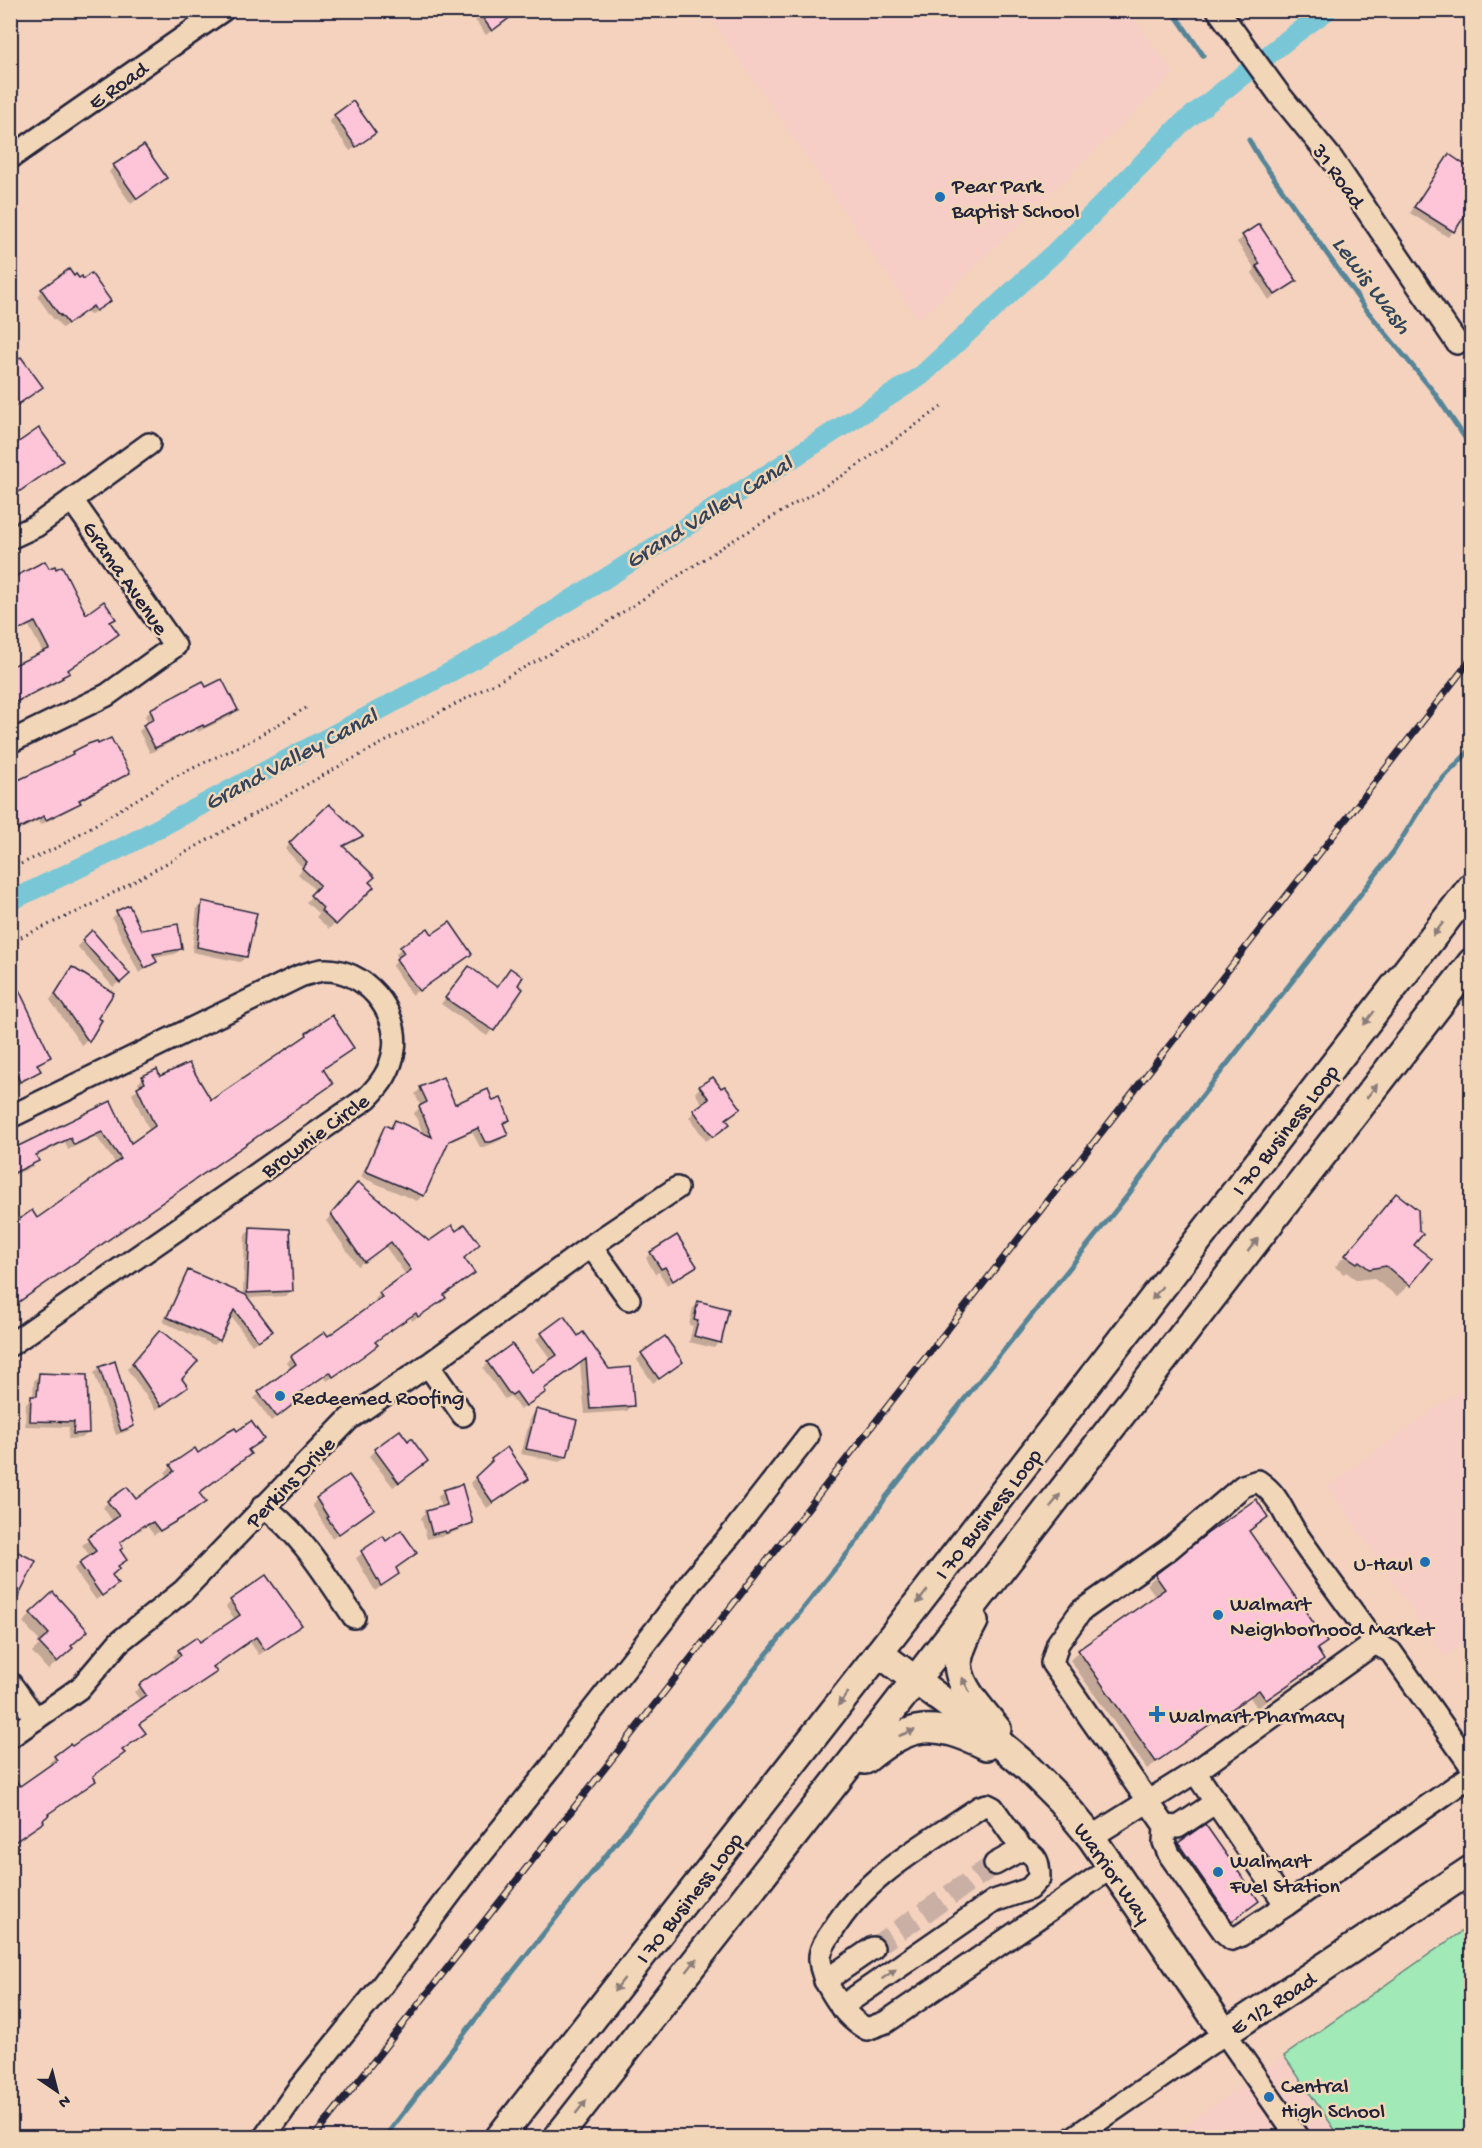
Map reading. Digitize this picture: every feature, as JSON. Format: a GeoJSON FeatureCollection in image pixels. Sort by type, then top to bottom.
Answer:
{"type":"FeatureCollection","features":[{"type":"Feature","properties":{"kind":"main road","name":"I 70 Business Loop"},"geometry":{"type":"LineString","coordinates":[[499,2138],[879,1653],[1472,886]]}},
{"type":"Feature","properties":{"kind":"main road","name":"I 70 Business Loop"},"geometry":{"type":"LineString","coordinates":[[557,2138],[1472,962]]}},
{"type":"Feature","properties":{"kind":"main road"},"geometry":{"type":"LineString","coordinates":[[1026,1766],[967,1690],[959,1670],[959,1658],[963,1642],[976,1616],[1036,1524]]}},
{"type":"Feature","properties":{"kind":"main road","name":"Warrior Way"},"geometry":{"type":"LineString","coordinates":[[879,1653],[1026,1766],[1061,1801],[1091,1837],[1225,2032]]}},
{"type":"Feature","properties":{"kind":"main road"},"geometry":{"type":"LineString","coordinates":[[788,1843],[861,1763],[886,1742],[915,1730],[941,1729],[962,1734],[1026,1766]]}},
{"type":"Feature","properties":{"kind":"main road","name":"E 1/2 Road"},"geometry":{"type":"LineString","coordinates":[[1225,2032],[1472,1869]]}},
{"type":"Feature","properties":{"kind":"street","name":"E Road"},"geometry":{"type":"LineString","coordinates":[[10,158],[223,10]]}},
{"type":"Feature","properties":{"kind":"street","name":"31 Road"},"geometry":{"type":"LineString","coordinates":[[1218,10],[1280,94],[1332,159],[1457,343]]}},
{"type":"Feature","properties":{"kind":"street"},"geometry":{"type":"LineString","coordinates":[[10,538],[36,526],[149,444]]}},
{"type":"Feature","properties":{"kind":"street","name":"Grama Avenue"},"geometry":{"type":"LineString","coordinates":[[10,742],[106,695],[175,646],[72,500]]}},
{"type":"Feature","properties":{"kind":"street","name":"Brownie Circle"},"geometry":{"type":"LineString","coordinates":[[10,1117],[300,976],[323,970],[339,972],[356,978],[370,987],[390,1015],[394,1031],[394,1048],[390,1067],[381,1084],[368,1098],[10,1345]]}},
{"type":"Feature","properties":{"kind":"street","name":"Perkins Drive"},"geometry":{"type":"LineString","coordinates":[[10,1737],[81,1687],[119,1642],[183,1591],[349,1419],[676,1188]]}},
{"type":"Feature","properties":{"kind":"street"},"geometry":{"type":"LineString","coordinates":[[591,1246],[629,1299]]}},
{"type":"Feature","properties":{"kind":"street"},"geometry":{"type":"LineString","coordinates":[[428,1365],[464,1415]]}},
{"type":"Feature","properties":{"kind":"street"},"geometry":{"type":"LineString","coordinates":[[264,2138],[297,2091],[337,2044],[462,1877],[553,1764],[693,1580],[738,1527],[808,1436]]}},
{"type":"Feature","properties":{"kind":"street"},"geometry":{"type":"LineString","coordinates":[[1472,1767],[1391,1652],[1375,1643],[1294,1530],[1284,1508],[1271,1490],[1258,1481],[1243,1486],[1169,1549],[1081,1611],[1058,1643],[1052,1663],[1165,1826],[1164,1842],[1169,1854],[1224,1932],[1232,1939],[1286,1905],[1472,1775]]}},
{"type":"Feature","properties":{"kind":"street"},"geometry":{"type":"LineString","coordinates":[[263,1506],[283,1521],[299,1538],[354,1617]]}},
{"type":"Feature","properties":{"kind":"street"},"geometry":{"type":"LineString","coordinates":[[1091,1837],[1195,1772],[1375,1643]]}},
{"type":"Feature","properties":{"kind":"street"},"geometry":{"type":"LineString","coordinates":[[10,1683],[36,1719]]}},
{"type":"Feature","properties":{"kind":"street"},"geometry":{"type":"LineString","coordinates":[[1195,1772],[1286,1905]]}},
{"type":"Feature","properties":{"kind":"street"},"geometry":{"type":"LineString","coordinates":[[1165,1826],[1178,1827],[1216,1802]]}},
{"type":"Feature","properties":{"kind":"street"},"geometry":{"type":"LineString","coordinates":[[842,2007],[994,1901],[1029,1888],[1039,1878],[1039,1864],[1034,1854],[1022,1849],[993,1808],[987,1805],[980,1806],[871,1884],[842,1915],[824,1943],[820,1958],[825,1981],[842,2007],[853,2022],[867,2029],[886,2022],[1112,1867]]}},
{"type":"Feature","properties":{"kind":"street"},"geometry":{"type":"LineString","coordinates":[[995,1864],[1022,1849]]}},
{"type":"Feature","properties":{"kind":"street"},"geometry":{"type":"LineString","coordinates":[[825,1981],[873,1948],[855,1955],[843,1947],[831,1932]]}},
{"type":"Feature","properties":{"kind":"street","name":"E 1/2 Road"},"geometry":{"type":"LineString","coordinates":[[1073,2138],[1225,2032]]}},
{"type":"Feature","properties":{"kind":"street","name":"Warrior Way"},"geometry":{"type":"LineString","coordinates":[[1225,2032],[1298,2138]]}},
{"type":"Feature","properties":{"kind":"path"},"geometry":{"type":"LineString","coordinates":[[10,942],[90,906],[347,762],[600,627],[727,544],[847,473],[943,406]]}},
{"type":"Feature","properties":{"kind":"path"},"geometry":{"type":"LineString","coordinates":[[10,868],[60,846],[170,779],[250,741],[306,708]]}},
{"type":"Feature","properties":{"kind":"shaded area","name":"Pear Park Baptist School"},"geometry":{"type":"Polygon","coordinates":[[[706,11],[1129,11],[1174,74],[919,320],[706,11]]]}},
{"type":"Feature","properties":{"kind":"shaded area","name":"U-Haul"},"geometry":{"type":"Polygon","coordinates":[[[1471,1383],[1471,1637],[1444,1657],[1328,1486],[1471,1383]]]}},
{"type":"Feature","properties":{"kind":"shaded area","name":"Central High School"},"geometry":{"type":"Polygon","coordinates":[[[1284,2056],[1340,2137],[1167,2138],[1284,2056]]]}},
{"type":"Feature","properties":{"kind":"green space"},"geometry":{"type":"Polygon","coordinates":[[[1471,1925],[1471,2137],[1340,2137],[1284,2056],[1471,1925]]]}},
{"type":"Feature","properties":{"kind":"building"},"geometry":{"type":"Polygon","coordinates":[[[477,10],[520,10],[492,31],[477,10]]]}},
{"type":"Feature","properties":{"kind":"building"},"geometry":{"type":"Polygon","coordinates":[[[353,101],[376,133],[356,147],[334,115],[353,101]]]}},
{"type":"Feature","properties":{"kind":"building"},"geometry":{"type":"Polygon","coordinates":[[[144,145],[167,178],[137,199],[113,165],[144,145]]]}},
{"type":"Feature","properties":{"kind":"building"},"geometry":{"type":"Polygon","coordinates":[[[1449,154],[1472,170],[1472,205],[1454,232],[1414,207],[1449,154]]]}},
{"type":"Feature","properties":{"kind":"building"},"geometry":{"type":"Polygon","coordinates":[[[1259,224],[1297,281],[1275,295],[1256,266],[1260,264],[1242,235],[1259,224]]]}},
{"type":"Feature","properties":{"kind":"building"},"geometry":{"type":"Polygon","coordinates":[[[69,269],[74,276],[76,274],[79,278],[82,276],[83,279],[91,273],[111,301],[96,311],[93,306],[68,324],[41,289],[69,269]]]}},
{"type":"Feature","properties":{"kind":"building"},"geometry":{"type":"Polygon","coordinates":[[[21,357],[43,387],[10,410],[10,364],[21,357]]]}},
{"type":"Feature","properties":{"kind":"building"},"geometry":{"type":"Polygon","coordinates":[[[39,428],[63,461],[10,498],[10,448],[39,428]]]}},
{"type":"Feature","properties":{"kind":"building"},"geometry":{"type":"Polygon","coordinates":[[[45,561],[49,568],[55,566],[56,569],[62,566],[86,614],[104,601],[116,619],[110,622],[119,634],[68,670],[70,673],[63,678],[10,705],[10,667],[49,649],[35,622],[10,634],[10,579],[45,561]]]}},
{"type":"Feature","properties":{"kind":"building"},"geometry":{"type":"Polygon","coordinates":[[[222,679],[238,710],[155,748],[143,725],[154,719],[150,709],[203,681],[206,687],[222,679]]]}},
{"type":"Feature","properties":{"kind":"building"},"geometry":{"type":"Polygon","coordinates":[[[111,738],[130,773],[79,800],[81,803],[46,820],[44,816],[10,833],[10,784],[73,754],[72,752],[88,744],[97,741],[98,744],[111,738]]]}},
{"type":"Feature","properties":{"kind":"building"},"geometry":{"type":"Polygon","coordinates":[[[329,804],[363,836],[343,846],[375,877],[369,882],[374,887],[336,925],[321,911],[323,908],[310,895],[320,885],[302,868],[307,862],[289,843],[329,804]]]}},
{"type":"Feature","properties":{"kind":"building"},"geometry":{"type":"Polygon","coordinates":[[[202,901],[257,913],[247,957],[197,947],[202,901]]]}},
{"type":"Feature","properties":{"kind":"building"},"geometry":{"type":"Polygon","coordinates":[[[129,905],[141,930],[178,924],[182,949],[153,954],[157,962],[145,968],[116,911],[129,905]]]}},
{"type":"Feature","properties":{"kind":"building"},"geometry":{"type":"Polygon","coordinates":[[[450,922],[472,954],[419,991],[396,959],[404,953],[400,947],[428,928],[432,934],[450,922]]]}},
{"type":"Feature","properties":{"kind":"building"},"geometry":{"type":"Polygon","coordinates":[[[92,930],[130,974],[120,983],[82,940],[92,930]]]}},
{"type":"Feature","properties":{"kind":"building"},"geometry":{"type":"Polygon","coordinates":[[[469,966],[497,987],[510,968],[523,977],[518,985],[523,989],[494,1031],[445,998],[469,966]]]}},
{"type":"Feature","properties":{"kind":"building"},"geometry":{"type":"Polygon","coordinates":[[[72,967],[114,993],[98,1018],[102,1020],[89,1042],[55,994],[72,967]]]}},
{"type":"Feature","properties":{"kind":"building"},"geometry":{"type":"Polygon","coordinates":[[[10,971],[51,1057],[37,1064],[41,1071],[20,1082],[17,1075],[10,1077],[10,971]]]}},
{"type":"Feature","properties":{"kind":"building"},"geometry":{"type":"Polygon","coordinates":[[[332,1015],[354,1048],[323,1069],[333,1084],[10,1308],[10,1226],[32,1210],[37,1218],[121,1159],[102,1132],[74,1145],[70,1138],[36,1155],[39,1161],[10,1175],[10,1150],[111,1101],[131,1143],[155,1126],[137,1087],[145,1083],[142,1076],[157,1069],[160,1076],[189,1063],[211,1100],[307,1035],[306,1033],[332,1015]]]}},
{"type":"Feature","properties":{"kind":"building"},"geometry":{"type":"Polygon","coordinates":[[[443,1077],[455,1104],[488,1089],[493,1101],[501,1098],[510,1120],[503,1123],[508,1135],[485,1142],[478,1128],[449,1141],[424,1196],[365,1171],[385,1125],[391,1128],[395,1120],[432,1137],[419,1106],[427,1102],[420,1087],[443,1077]]]}},
{"type":"Feature","properties":{"kind":"building"},"geometry":{"type":"Polygon","coordinates":[[[713,1077],[721,1088],[725,1086],[741,1108],[726,1119],[730,1124],[713,1137],[693,1110],[709,1099],[699,1086],[713,1077]]]}},
{"type":"Feature","properties":{"kind":"building"},"geometry":{"type":"Polygon","coordinates":[[[358,1182],[429,1241],[452,1225],[456,1231],[465,1224],[480,1244],[464,1258],[475,1273],[444,1295],[446,1298],[418,1317],[416,1313],[387,1333],[375,1342],[378,1345],[333,1377],[330,1372],[297,1395],[300,1399],[277,1417],[258,1392],[296,1364],[291,1356],[325,1332],[328,1336],[382,1297],[379,1293],[411,1270],[391,1242],[364,1262],[331,1214],[358,1182]]]}},
{"type":"Feature","properties":{"kind":"building"},"geometry":{"type":"Polygon","coordinates":[[[1396,1193],[1418,1210],[1419,1230],[1423,1234],[1414,1245],[1432,1259],[1410,1286],[1386,1266],[1369,1269],[1359,1261],[1357,1263],[1345,1255],[1396,1193]]]}},
{"type":"Feature","properties":{"kind":"building"},"geometry":{"type":"Polygon","coordinates":[[[250,1227],[290,1229],[293,1291],[247,1293],[250,1227]]]}},
{"type":"Feature","properties":{"kind":"building"},"geometry":{"type":"Polygon","coordinates":[[[677,1235],[697,1266],[673,1281],[665,1267],[661,1269],[650,1252],[677,1235]]]}},
{"type":"Feature","properties":{"kind":"building"},"geometry":{"type":"Polygon","coordinates":[[[188,1270],[246,1295],[273,1331],[258,1341],[234,1310],[220,1341],[167,1317],[188,1270]]]}},
{"type":"Feature","properties":{"kind":"building"},"geometry":{"type":"Polygon","coordinates":[[[698,1301],[729,1309],[721,1343],[694,1336],[698,1321],[694,1320],[698,1301]]]}},
{"type":"Feature","properties":{"kind":"building"},"geometry":{"type":"Polygon","coordinates":[[[564,1316],[578,1336],[583,1332],[609,1369],[631,1367],[634,1406],[590,1409],[586,1359],[544,1389],[546,1392],[526,1406],[516,1392],[512,1395],[508,1392],[487,1362],[512,1344],[532,1372],[557,1355],[541,1333],[564,1316]]]}},
{"type":"Feature","properties":{"kind":"building"},"geometry":{"type":"Polygon","coordinates":[[[160,1330],[198,1361],[182,1379],[188,1387],[161,1406],[132,1363],[160,1330]]]}},
{"type":"Feature","properties":{"kind":"building"},"geometry":{"type":"Polygon","coordinates":[[[665,1336],[683,1362],[659,1379],[641,1353],[665,1336]]]}},
{"type":"Feature","properties":{"kind":"building"},"geometry":{"type":"Polygon","coordinates":[[[115,1361],[134,1426],[121,1431],[99,1367],[115,1361]]]}},
{"type":"Feature","properties":{"kind":"building"},"geometry":{"type":"Polygon","coordinates":[[[39,1373],[87,1375],[89,1433],[73,1434],[74,1422],[30,1421],[31,1396],[37,1396],[39,1373]]]}},
{"type":"Feature","properties":{"kind":"building"},"geometry":{"type":"Polygon","coordinates":[[[536,1409],[577,1420],[567,1457],[526,1449],[536,1409]]]}},
{"type":"Feature","properties":{"kind":"building"},"geometry":{"type":"Polygon","coordinates":[[[251,1421],[264,1439],[248,1450],[251,1454],[199,1493],[206,1502],[160,1531],[153,1522],[144,1525],[120,1543],[123,1548],[120,1550],[127,1560],[118,1566],[120,1568],[112,1575],[118,1584],[102,1596],[79,1563],[96,1551],[87,1538],[119,1516],[107,1501],[127,1487],[136,1499],[174,1471],[170,1465],[195,1448],[198,1453],[228,1432],[235,1428],[237,1431],[251,1421]]]}},
{"type":"Feature","properties":{"kind":"building"},"geometry":{"type":"Polygon","coordinates":[[[400,1430],[408,1441],[411,1438],[428,1461],[399,1483],[374,1449],[400,1430]]]}},
{"type":"Feature","properties":{"kind":"building"},"geometry":{"type":"Polygon","coordinates":[[[507,1447],[529,1479],[493,1503],[475,1477],[492,1461],[491,1459],[507,1447]]]}},
{"type":"Feature","properties":{"kind":"building"},"geometry":{"type":"Polygon","coordinates":[[[349,1475],[374,1509],[339,1534],[316,1498],[349,1475]]]}},
{"type":"Feature","properties":{"kind":"building"},"geometry":{"type":"Polygon","coordinates":[[[462,1484],[473,1523],[446,1533],[445,1531],[432,1534],[426,1511],[447,1505],[443,1490],[462,1484]]]}},
{"type":"Feature","properties":{"kind":"building","name":"Walmart Neighborhood Market"},"geometry":{"type":"Polygon","coordinates":[[[1256,1499],[1268,1517],[1249,1531],[1327,1642],[1317,1649],[1324,1660],[1266,1700],[1259,1690],[1156,1762],[1078,1650],[1165,1589],[1155,1575],[1256,1499]]]}},
{"type":"Feature","properties":{"kind":"building"},"geometry":{"type":"Polygon","coordinates":[[[401,1530],[417,1553],[396,1568],[399,1574],[381,1586],[361,1551],[383,1536],[386,1541],[401,1530]]]}},
{"type":"Feature","properties":{"kind":"building"},"geometry":{"type":"Polygon","coordinates":[[[10,1548],[36,1561],[10,1614],[10,1548]]]}},
{"type":"Feature","properties":{"kind":"building"},"geometry":{"type":"Polygon","coordinates":[[[266,1575],[302,1625],[265,1650],[256,1637],[213,1667],[217,1672],[139,1724],[146,1733],[122,1750],[125,1753],[93,1776],[96,1781],[48,1814],[44,1822],[10,1845],[10,1772],[20,1786],[57,1760],[54,1756],[70,1744],[72,1746],[146,1695],[139,1685],[181,1655],[178,1650],[197,1637],[200,1642],[240,1615],[230,1600],[266,1575]]]}},
{"type":"Feature","properties":{"kind":"building"},"geometry":{"type":"Polygon","coordinates":[[[53,1592],[88,1631],[57,1662],[39,1643],[49,1634],[30,1613],[53,1592]]]}},
{"type":"Feature","properties":{"kind":"building","name":"Walmart Fuel Station"},"geometry":{"type":"Polygon","coordinates":[[[1205,1824],[1259,1901],[1232,1921],[1178,1843],[1205,1824]]]}},
{"type":"Feature","properties":{"kind":"waterway","name":"Lewis Wash"},"geometry":{"type":"LineString","coordinates":[[1172,10],[1203,55]]}},
{"type":"Feature","properties":{"kind":"waterway","name":"Grand Valley Canal"},"geometry":{"type":"LineString","coordinates":[[10,901],[127,845],[471,661],[595,585],[922,375],[1056,251],[1180,125],[1328,10]]}},
{"type":"Feature","properties":{"kind":"waterway","name":"Lewis Wash"},"geometry":{"type":"LineString","coordinates":[[1249,140],[1365,308],[1433,391],[1472,448]]}},
{"type":"Feature","properties":{"kind":"waterway"},"geometry":{"type":"LineString","coordinates":[[384,2138],[488,2003],[858,1540],[886,1497],[1128,1195],[1191,1110],[1394,851],[1432,790],[1472,748]]}},
{"type":"Feature","properties":{"kind":"tunnel"},"geometry":{"type":"LineString","coordinates":[[873,1948],[995,1864]]}},
{"type":"Feature","properties":{"kind":"railway"},"geometry":{"type":"LineString","coordinates":[[313,2138],[580,1800],[1472,658]]}},
{"type":"Feature","properties":{"kind":"place","name":"Pear Park Baptist School"},"geometry":{"type":"Point","coordinates":[940,197]}},
{"type":"Feature","properties":{"kind":"place","name":"Redeemed Roofing"},"geometry":{"type":"Point","coordinates":[280,1396]}},
{"type":"Feature","properties":{"kind":"place","name":"U-Haul"},"geometry":{"type":"Point","coordinates":[1425,1562]}},
{"type":"Feature","properties":{"kind":"place","name":"Walmart Neighborhood Market"},"geometry":{"type":"Point","coordinates":[1218,1615]}},
{"type":"Feature","properties":{"kind":"place","name":"Walmart Pharmacy"},"geometry":{"type":"Point","coordinates":[1157,1714]}},
{"type":"Feature","properties":{"kind":"place","name":"Walmart Fuel Station"},"geometry":{"type":"Point","coordinates":[1218,1872]}},
{"type":"Feature","properties":{"kind":"place","name":"Central High School"},"geometry":{"type":"Point","coordinates":[1269,2097]}}]}
